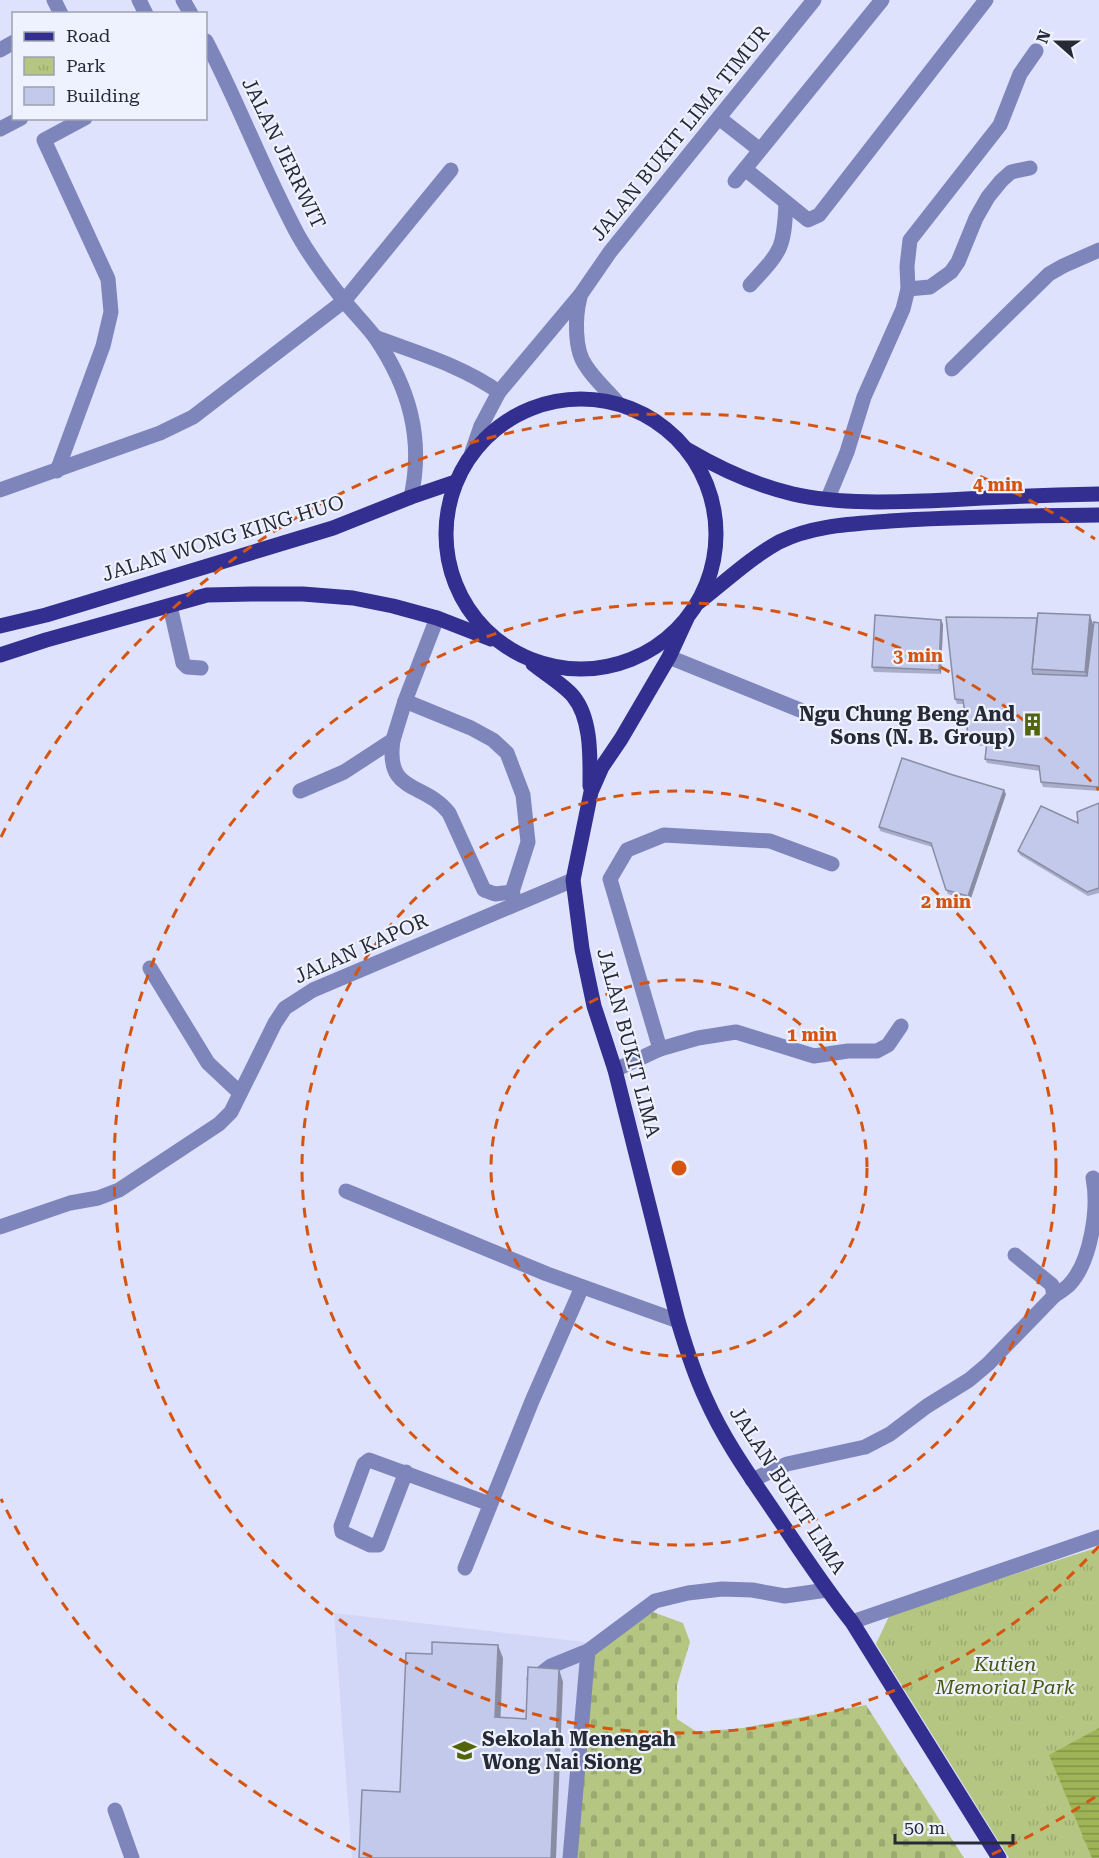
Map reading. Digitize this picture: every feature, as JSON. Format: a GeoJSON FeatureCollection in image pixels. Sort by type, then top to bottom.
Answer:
{"type":"FeatureCollection","features":[{"type":"Feature","properties":{"kind":"main road"},"geometry":{"type":"LineString","coordinates":[[497,642],[467,609],[449,569],[445,525],[455,482],[472,452],[494,429],[522,411],[552,400],[585,397],[617,402],[644,413],[668,429],[688,450],[708,486],[716,525],[713,566],[669,657],[621,740],[602,767],[591,792]]}},
{"type":"Feature","properties":{"kind":"main road"},"geometry":{"type":"LineString","coordinates":[[688,450],[721,469],[758,484],[795,495],[890,502],[1099,494]]}},
{"type":"Feature","properties":{"kind":"main road","name":"JALAN WONG KING HUO"},"geometry":{"type":"LineString","coordinates":[[0,626],[46,615],[333,528],[455,482]]}},
{"type":"Feature","properties":{"kind":"main road"},"geometry":{"type":"LineString","coordinates":[[697,603],[780,542],[813,529],[929,518],[1099,515]]}},
{"type":"Feature","properties":{"kind":"main road"},"geometry":{"type":"LineString","coordinates":[[0,655],[207,595],[303,594],[352,598],[393,606],[437,618],[497,642],[527,660],[573,696],[590,745],[591,792]]}},
{"type":"Feature","properties":{"kind":"main road"},"geometry":{"type":"LineString","coordinates":[[527,660],[562,669],[597,669],[631,660],[662,643],[687,618]]}},
{"type":"Feature","properties":{"kind":"main road","name":"JALAN BUKIT LIMA"},"geometry":{"type":"LineString","coordinates":[[591,792],[573,880],[582,949],[690,1362],[706,1400],[727,1440],[827,1590],[852,1622],[999,1858]]}},
{"type":"Feature","properties":{"kind":"street","name":"JALAN BUKIT LIMA TIMUR"},"geometry":{"type":"LineString","coordinates":[[472,452],[481,426],[499,392],[581,294],[610,252],[814,0]]}},
{"type":"Feature","properties":{"kind":"street"},"geometry":{"type":"LineString","coordinates":[[882,0],[740,175],[786,203],[808,220],[819,215],[986,0]]}},
{"type":"Feature","properties":{"kind":"street","name":"JALAN JERRWIT"},"geometry":{"type":"LineString","coordinates":[[207,49],[276,194],[300,238],[344,301],[375,337],[401,384],[417,440],[417,472],[411,497]]}},
{"type":"Feature","properties":{"kind":"street"},"geometry":{"type":"LineString","coordinates":[[828,498],[847,452],[864,397],[903,309],[908,290],[910,240],[1000,125],[1020,74],[1036,51]]}},
{"type":"Feature","properties":{"kind":"street"},"geometry":{"type":"LineString","coordinates":[[718,118],[760,150]]}},
{"type":"Feature","properties":{"kind":"street"},"geometry":{"type":"LineString","coordinates":[[0,129],[17,120]]}},
{"type":"Feature","properties":{"kind":"street"},"geometry":{"type":"LineString","coordinates":[[57,471],[103,346],[111,312],[108,279],[44,140],[81,120]]}},
{"type":"Feature","properties":{"kind":"street"},"geometry":{"type":"LineString","coordinates":[[908,290],[930,287],[951,272],[958,262],[976,218],[1000,181],[1011,172],[1030,168]]}},
{"type":"Feature","properties":{"kind":"street"},"geometry":{"type":"LineString","coordinates":[[0,490],[160,433],[193,417],[344,301],[451,170]]}},
{"type":"Feature","properties":{"kind":"street"},"geometry":{"type":"LineString","coordinates":[[750,285],[778,254],[783,241],[786,203]]}},
{"type":"Feature","properties":{"kind":"street"},"geometry":{"type":"LineString","coordinates":[[952,369],[1048,274],[1099,250]]}},
{"type":"Feature","properties":{"kind":"street","name":"JALAN BUKIT LIMA TIMUR"},"geometry":{"type":"LineString","coordinates":[[581,294],[576,315],[577,336],[584,365],[617,402]]}},
{"type":"Feature","properties":{"kind":"street"},"geometry":{"type":"LineString","coordinates":[[375,337],[457,367],[479,378],[499,392]]}},
{"type":"Feature","properties":{"kind":"street"},"geometry":{"type":"LineString","coordinates":[[170,606],[183,663],[188,667],[201,668]]}},
{"type":"Feature","properties":{"kind":"street"},"geometry":{"type":"LineString","coordinates":[[405,700],[471,728],[494,740],[507,753],[523,795],[528,842],[514,897],[484,890],[449,813],[434,798],[407,785],[397,777],[391,754],[393,740],[405,700],[437,618]]}},
{"type":"Feature","properties":{"kind":"street"},"geometry":{"type":"LineString","coordinates":[[669,657],[800,710]]}},
{"type":"Feature","properties":{"kind":"street"},"geometry":{"type":"LineString","coordinates":[[300,790],[344,772],[393,740]]}},
{"type":"Feature","properties":{"kind":"street"},"geometry":{"type":"LineString","coordinates":[[660,1049],[610,879],[627,850],[664,835],[770,841],[832,864]]}},
{"type":"Feature","properties":{"kind":"street","name":"JALAN KAPOR"},"geometry":{"type":"LineString","coordinates":[[0,1227],[70,1203],[98,1198],[119,1190],[219,1124],[231,1112],[274,1023],[285,1008],[313,990],[514,897],[573,880]]}},
{"type":"Feature","properties":{"kind":"street"},"geometry":{"type":"LineString","coordinates":[[150,968],[208,1063],[240,1094]]}},
{"type":"Feature","properties":{"kind":"street"},"geometry":{"type":"LineString","coordinates":[[615,1070],[660,1049],[698,1038],[736,1032],[814,1056],[877,1050],[888,1045],[901,1026]]}},
{"type":"Feature","properties":{"kind":"street"},"geometry":{"type":"LineString","coordinates":[[752,1480],[787,1464],[865,1447],[890,1434],[927,1406],[969,1380],[988,1364],[1075,1277],[1088,1248],[1095,1202],[1093,1178]]}},
{"type":"Feature","properties":{"kind":"street"},"geometry":{"type":"LineString","coordinates":[[346,1191],[582,1287],[678,1321]]}},
{"type":"Feature","properties":{"kind":"street"},"geometry":{"type":"LineString","coordinates":[[1015,1256],[1052,1286],[1054,1296]]}},
{"type":"Feature","properties":{"kind":"street"},"geometry":{"type":"LineString","coordinates":[[465,1568],[582,1287]]}},
{"type":"Feature","properties":{"kind":"street"},"geometry":{"type":"LineString","coordinates":[[406,1472],[378,1545],[370,1545],[342,1532],[341,1526],[364,1464],[369,1460],[406,1472],[490,1504]]}},
{"type":"Feature","properties":{"kind":"street"},"geometry":{"type":"LineString","coordinates":[[852,1622],[1099,1537]]}},
{"type":"Feature","properties":{"kind":"street"},"geometry":{"type":"LineString","coordinates":[[534,1679],[551,1666],[588,1651],[655,1600],[722,1589],[752,1590],[785,1596],[827,1590]]}},
{"type":"Feature","properties":{"kind":"street"},"geometry":{"type":"LineString","coordinates":[[570,1858],[588,1651]]}},
{"type":"Feature","properties":{"kind":"street"},"geometry":{"type":"LineString","coordinates":[[116,1810],[132,1858]]}},
{"type":"Feature","properties":{"kind":"shaded area","name":"Sekolah Menengah Wong Nai Siong"},"geometry":{"type":"Polygon","coordinates":[[[334,1613],[592,1643],[575,1858],[352,1858],[334,1613]]]}},
{"type":"Feature","properties":{"kind":"shaded area"},"geometry":{"type":"Polygon","coordinates":[[[1099,1728],[1099,1858],[1092,1858],[1049,1755],[1099,1728]]]}},
{"type":"Feature","properties":{"kind":"green space","name":"Kutien Memorial Park"},"geometry":{"type":"Polygon","coordinates":[[[1099,1547],[1099,1858],[1009,1858],[876,1644],[890,1614],[1099,1547]]]}},
{"type":"Feature","properties":{"kind":"green space"},"geometry":{"type":"Polygon","coordinates":[[[653,1612],[683,1623],[690,1642],[677,1685],[677,1719],[697,1732],[743,1728],[866,1705],[964,1858],[574,1858],[593,1656],[627,1628],[653,1612]]]}},
{"type":"Feature","properties":{"kind":"building"},"geometry":{"type":"Polygon","coordinates":[[[1038,613],[1090,615],[1085,672],[1032,669],[1038,613]]]}},
{"type":"Feature","properties":{"kind":"building"},"geometry":{"type":"Polygon","coordinates":[[[875,615],[941,620],[939,670],[872,667],[875,615]]]}},
{"type":"Feature","properties":{"kind":"building","name":"Ngu Chung Beng And Sons (N. B. Group)"},"geometry":{"type":"Polygon","coordinates":[[[946,617],[1037,618],[1033,674],[1087,676],[1094,622],[1099,623],[1099,787],[1041,782],[1039,766],[985,759],[987,742],[969,741],[963,700],[955,699],[946,617]]]}},
{"type":"Feature","properties":{"kind":"building","name":"Ngu Chung Beng And Sons (N. B. Group)"},"geometry":{"type":"Polygon","coordinates":[[[902,758],[1004,790],[968,896],[946,890],[931,843],[879,827],[902,758]]]}},
{"type":"Feature","properties":{"kind":"building"},"geometry":{"type":"Polygon","coordinates":[[[1099,803],[1099,888],[1087,892],[1018,851],[1041,806],[1078,823],[1077,812],[1099,803]]]}},
{"type":"Feature","properties":{"kind":"building"},"geometry":{"type":"Polygon","coordinates":[[[432,1642],[498,1645],[495,1717],[526,1719],[528,1667],[559,1669],[551,1858],[359,1858],[362,1790],[400,1792],[406,1653],[432,1654],[432,1642]]]}},
{"type":"Feature","properties":{"kind":"place","name":"Ngu Chung Beng And Sons (N. B. Group)"},"geometry":{"type":"Point","coordinates":[1033,725]}},
{"type":"Feature","properties":{"kind":"place","name":"Sekolah Menengah Wong Nai Siong"},"geometry":{"type":"Point","coordinates":[464,1751]}}]}
